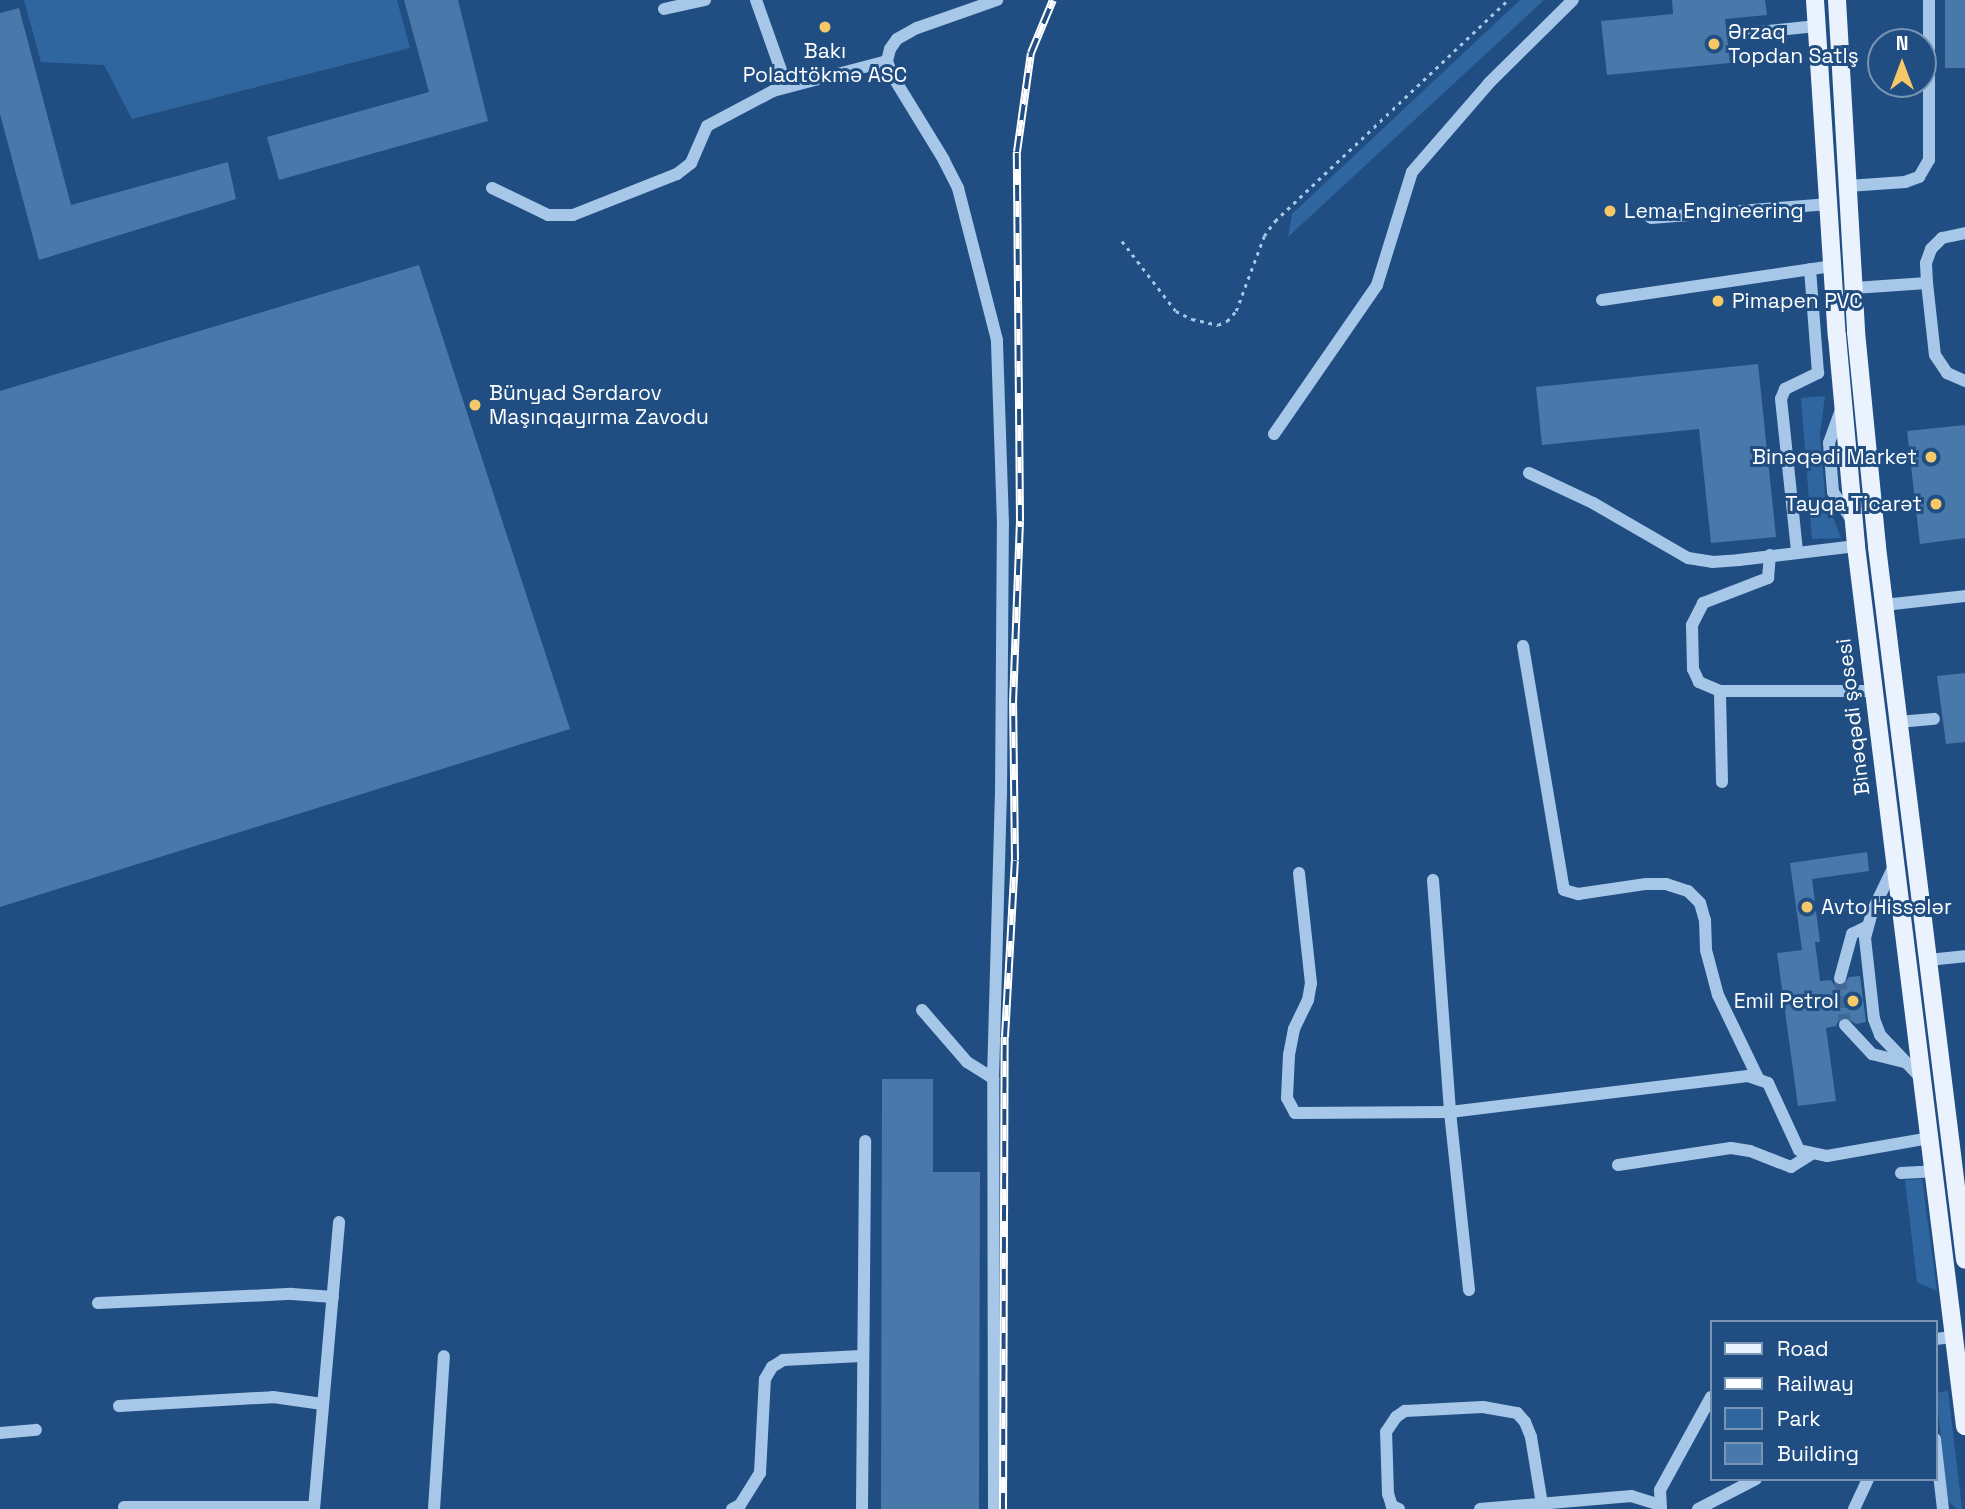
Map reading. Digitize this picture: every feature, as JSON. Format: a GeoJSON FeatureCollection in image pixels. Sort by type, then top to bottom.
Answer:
{"type":"FeatureCollection","features":[{"type":"Feature","properties":{"kind":"main road","name":"Binəqədi şosesi"},"geometry":{"type":"LineString","coordinates":[[1815,0],[1832,266],[1856,546],[1965,1426]]}},
{"type":"Feature","properties":{"kind":"main road","name":"Binəqədi şosesi"},"geometry":{"type":"LineString","coordinates":[[1837,0],[1854,288],[1884,605],[1928,960],[1960,1169],[1965,1260]]}},
{"type":"Feature","properties":{"kind":"street"},"geometry":{"type":"LineString","coordinates":[[664,9],[705,0]]}},
{"type":"Feature","properties":{"kind":"street"},"geometry":{"type":"LineString","coordinates":[[756,0],[787,88]]}},
{"type":"Feature","properties":{"kind":"street"},"geometry":{"type":"LineString","coordinates":[[994,1509],[993,1078],[1001,795],[1002,578],[997,340],[958,188],[892,75],[887,61],[890,49],[897,39],[917,28],[998,0]]}},
{"type":"Feature","properties":{"kind":"street"},"geometry":{"type":"LineString","coordinates":[[1274,434],[1377,285],[1412,172],[1489,83],[1573,0]]}},
{"type":"Feature","properties":{"kind":"street"},"geometry":{"type":"LineString","coordinates":[[1848,186],[1905,182],[1919,177],[1929,160],[1929,0]]}},
{"type":"Feature","properties":{"kind":"street"},"geometry":{"type":"LineString","coordinates":[[1739,34],[1817,26]]}},
{"type":"Feature","properties":{"kind":"street"},"geometry":{"type":"LineString","coordinates":[[492,188],[548,215],[573,215],[677,174],[691,163],[707,127],[718,118],[773,90],[887,61]]}},
{"type":"Feature","properties":{"kind":"street"},"geometry":{"type":"LineString","coordinates":[[1651,218],[1829,204]]}},
{"type":"Feature","properties":{"kind":"street"},"geometry":{"type":"LineString","coordinates":[[1965,233],[1942,238],[1931,248],[1926,263],[1935,355],[1947,373],[1965,381]]}},
{"type":"Feature","properties":{"kind":"street"},"geometry":{"type":"LineString","coordinates":[[1602,300],[1832,266]]}},
{"type":"Feature","properties":{"kind":"street"},"geometry":{"type":"LineString","coordinates":[[1797,551],[1781,399],[1785,390],[1818,373],[1810,269]]}},
{"type":"Feature","properties":{"kind":"street"},"geometry":{"type":"LineString","coordinates":[[1854,288],[1927,283]]}},
{"type":"Feature","properties":{"kind":"street"},"geometry":{"type":"LineString","coordinates":[[1529,473],[1593,503],[1688,558],[1712,562],[1856,546]]}},
{"type":"Feature","properties":{"kind":"street"},"geometry":{"type":"LineString","coordinates":[[1770,555],[1768,578],[1703,603],[1692,625],[1693,668],[1699,682],[1720,691],[1872,691]]}},
{"type":"Feature","properties":{"kind":"street"},"geometry":{"type":"LineString","coordinates":[[1884,605],[1965,596]]}},
{"type":"Feature","properties":{"kind":"street"},"geometry":{"type":"LineString","coordinates":[[1523,646],[1564,890],[1578,894],[1646,884],[1666,884],[1688,891],[1700,903],[1708,960],[1718,995],[1758,1077]]}},
{"type":"Feature","properties":{"kind":"street"},"geometry":{"type":"LineString","coordinates":[[1720,691],[1722,782]]}},
{"type":"Feature","properties":{"kind":"street"},"geometry":{"type":"LineString","coordinates":[[1898,722],[1934,719]]}},
{"type":"Feature","properties":{"kind":"street"},"geometry":{"type":"LineString","coordinates":[[1894,866],[1866,927],[1874,1019],[1880,1035],[1922,1079]]}},
{"type":"Feature","properties":{"kind":"street"},"geometry":{"type":"LineString","coordinates":[[1299,873],[1311,983],[1308,1000],[1294,1029],[1292,1042],[1289,1106],[1295,1113],[1450,1112],[1733,1077],[1758,1077],[1768,1083],[1774,1092],[1799,1150],[1826,1156],[1930,1139]]}},
{"type":"Feature","properties":{"kind":"street"},"geometry":{"type":"LineString","coordinates":[[1433,880],[1450,1112],[1469,1290]]}},
{"type":"Feature","properties":{"kind":"street"},"geometry":{"type":"LineString","coordinates":[[1840,978],[1852,934],[1866,927]]}},
{"type":"Feature","properties":{"kind":"street"},"geometry":{"type":"LineString","coordinates":[[1928,960],[1965,956]]}},
{"type":"Feature","properties":{"kind":"street"},"geometry":{"type":"LineString","coordinates":[[922,1010],[967,1062],[993,1078]]}},
{"type":"Feature","properties":{"kind":"street"},"geometry":{"type":"LineString","coordinates":[[1845,1025],[1872,1054],[1907,1063]]}},
{"type":"Feature","properties":{"kind":"street"},"geometry":{"type":"LineString","coordinates":[[862,1509],[861,1356],[865,1141]]}},
{"type":"Feature","properties":{"kind":"street"},"geometry":{"type":"LineString","coordinates":[[1618,1166],[1731,1148],[1750,1151],[1791,1167],[1812,1154]]}},
{"type":"Feature","properties":{"kind":"street"},"geometry":{"type":"LineString","coordinates":[[1901,1173],[1934,1171]]}},
{"type":"Feature","properties":{"kind":"street"},"geometry":{"type":"LineString","coordinates":[[124,1507],[314,1508],[339,1222]]}},
{"type":"Feature","properties":{"kind":"street"},"geometry":{"type":"LineString","coordinates":[[98,1303],[292,1294],[333,1297]]}},
{"type":"Feature","properties":{"kind":"street"},"geometry":{"type":"LineString","coordinates":[[1937,1339],[1954,1337]]}},
{"type":"Feature","properties":{"kind":"street"},"geometry":{"type":"LineString","coordinates":[[434,1509],[444,1356]]}},
{"type":"Feature","properties":{"kind":"street"},"geometry":{"type":"LineString","coordinates":[[732,1509],[740,1505],[760,1473],[765,1378],[772,1367],[783,1360],[861,1356]]}},
{"type":"Feature","properties":{"kind":"street"},"geometry":{"type":"LineString","coordinates":[[119,1406],[273,1397],[323,1404]]}},
{"type":"Feature","properties":{"kind":"street"},"geometry":{"type":"LineString","coordinates":[[1480,1509],[1631,1496],[1660,1506],[1660,1490],[1710,1399]]}},
{"type":"Feature","properties":{"kind":"street"},"geometry":{"type":"LineString","coordinates":[[1399,1509],[1392,1506],[1388,1494],[1386,1432],[1396,1417],[1405,1411],[1483,1407],[1517,1413],[1525,1422],[1531,1437],[1542,1504]]}},
{"type":"Feature","properties":{"kind":"street"},"geometry":{"type":"LineString","coordinates":[[0,1433],[36,1430]]}},
{"type":"Feature","properties":{"kind":"street"},"geometry":{"type":"LineString","coordinates":[[1937,1456],[1943,1509]]}},
{"type":"Feature","properties":{"kind":"street"},"geometry":{"type":"LineString","coordinates":[[1698,1509],[1752,1481]]}},
{"type":"Feature","properties":{"kind":"street"},"geometry":{"type":"LineString","coordinates":[[1854,1509],[1867,1481]]}},
{"type":"Feature","properties":{"kind":"path"},"geometry":{"type":"LineString","coordinates":[[1122,241],[1176,312],[1218,325],[1227,321],[1236,312],[1264,236],[1275,221],[1508,0]]}},
{"type":"Feature","properties":{"kind":"green space"},"geometry":{"type":"Polygon","coordinates":[[[24,0],[397,0],[410,48],[132,119],[104,65],[41,62],[24,0]]]}},
{"type":"Feature","properties":{"kind":"green space"},"geometry":{"type":"Polygon","coordinates":[[[1520,0],[1544,0],[1288,237],[1292,214],[1520,0]]]}},
{"type":"Feature","properties":{"kind":"green space"},"geometry":{"type":"Polygon","coordinates":[[[1825,396],[1820,434],[1825,496],[1841,538],[1812,539],[1801,398],[1825,396]]]}},
{"type":"Feature","properties":{"kind":"green space"},"geometry":{"type":"Polygon","coordinates":[[[1922,1179],[1937,1291],[1917,1282],[1905,1180],[1922,1179]]]}},
{"type":"Feature","properties":{"kind":"green space"},"geometry":{"type":"Polygon","coordinates":[[[1948,1391],[1962,1509],[1957,1509],[1948,1501],[1937,1393],[1948,1391]]]}},
{"type":"Feature","properties":{"kind":"building"},"geometry":{"type":"Polygon","coordinates":[[[404,0],[458,0],[488,121],[279,180],[267,137],[429,92],[404,0]]]}},
{"type":"Feature","properties":{"kind":"building"},"geometry":{"type":"Polygon","coordinates":[[[1672,0],[1765,0],[1767,15],[1725,19],[1730,63],[1607,75],[1601,21],[1673,14],[1672,0]]]}},
{"type":"Feature","properties":{"kind":"building"},"geometry":{"type":"Polygon","coordinates":[[[1945,0],[1965,0],[1965,68],[1945,68],[1945,0]]]}},
{"type":"Feature","properties":{"kind":"building"},"geometry":{"type":"Polygon","coordinates":[[[19,8],[71,205],[228,162],[236,199],[39,260],[0,114],[0,13],[19,8]]]}},
{"type":"Feature","properties":{"kind":"building"},"geometry":{"type":"Polygon","coordinates":[[[419,265],[570,729],[0,907],[0,391],[419,265]]]}},
{"type":"Feature","properties":{"kind":"building"},"geometry":{"type":"Polygon","coordinates":[[[1758,364],[1776,537],[1711,543],[1699,429],[1542,445],[1536,387],[1758,364]]]}},
{"type":"Feature","properties":{"kind":"building"},"geometry":{"type":"Polygon","coordinates":[[[1965,425],[1965,538],[1920,544],[1907,431],[1965,425]]]}},
{"type":"Feature","properties":{"kind":"building"},"geometry":{"type":"Polygon","coordinates":[[[1965,673],[1965,742],[1946,744],[1937,676],[1965,673]]]}},
{"type":"Feature","properties":{"kind":"building"},"geometry":{"type":"Polygon","coordinates":[[[1867,852],[1869,871],[1812,879],[1820,942],[1815,942],[1820,981],[1831,980],[1834,985],[1842,987],[1849,977],[1860,976],[1866,1022],[1856,1024],[1844,1016],[1836,1026],[1826,1028],[1836,1101],[1798,1106],[1777,953],[1802,950],[1790,863],[1867,852]]]}},
{"type":"Feature","properties":{"kind":"building"},"geometry":{"type":"Polygon","coordinates":[[[882,1079],[933,1079],[933,1172],[980,1172],[979,1509],[881,1509],[882,1079]]]}},
{"type":"Feature","properties":{"kind":"tunnel"},"geometry":{"type":"LineString","coordinates":[[1840,978],[1845,1025]]}},
{"type":"Feature","properties":{"kind":"railway"},"geometry":{"type":"LineString","coordinates":[[1003,1509],[1005,1037],[1015,860],[1013,703],[1020,521],[1017,152],[1031,53],[1053,0]]}},
{"type":"Feature","properties":{"kind":"place","name":"Bakı Poladtökmə ASC"},"geometry":{"type":"Point","coordinates":[825,27]}},
{"type":"Feature","properties":{"kind":"place","name":"Ərzaq Topdan Satlş"},"geometry":{"type":"Point","coordinates":[1714,44]}},
{"type":"Feature","properties":{"kind":"place","name":"Lema Engineering"},"geometry":{"type":"Point","coordinates":[1610,211]}},
{"type":"Feature","properties":{"kind":"place","name":"Pimapen PVC"},"geometry":{"type":"Point","coordinates":[1718,301]}},
{"type":"Feature","properties":{"kind":"place","name":"Bünyad Sərdarov Maşınqayırma Zavodu"},"geometry":{"type":"Point","coordinates":[475,405]}},
{"type":"Feature","properties":{"kind":"place","name":"Binəqədi Market"},"geometry":{"type":"Point","coordinates":[1931,457]}},
{"type":"Feature","properties":{"kind":"place","name":"Tayqa Ticarət"},"geometry":{"type":"Point","coordinates":[1936,504]}},
{"type":"Feature","properties":{"kind":"place","name":"Avto Hissələr"},"geometry":{"type":"Point","coordinates":[1807,907]}},
{"type":"Feature","properties":{"kind":"place","name":"Emil Petrol"},"geometry":{"type":"Point","coordinates":[1853,1001]}}]}
